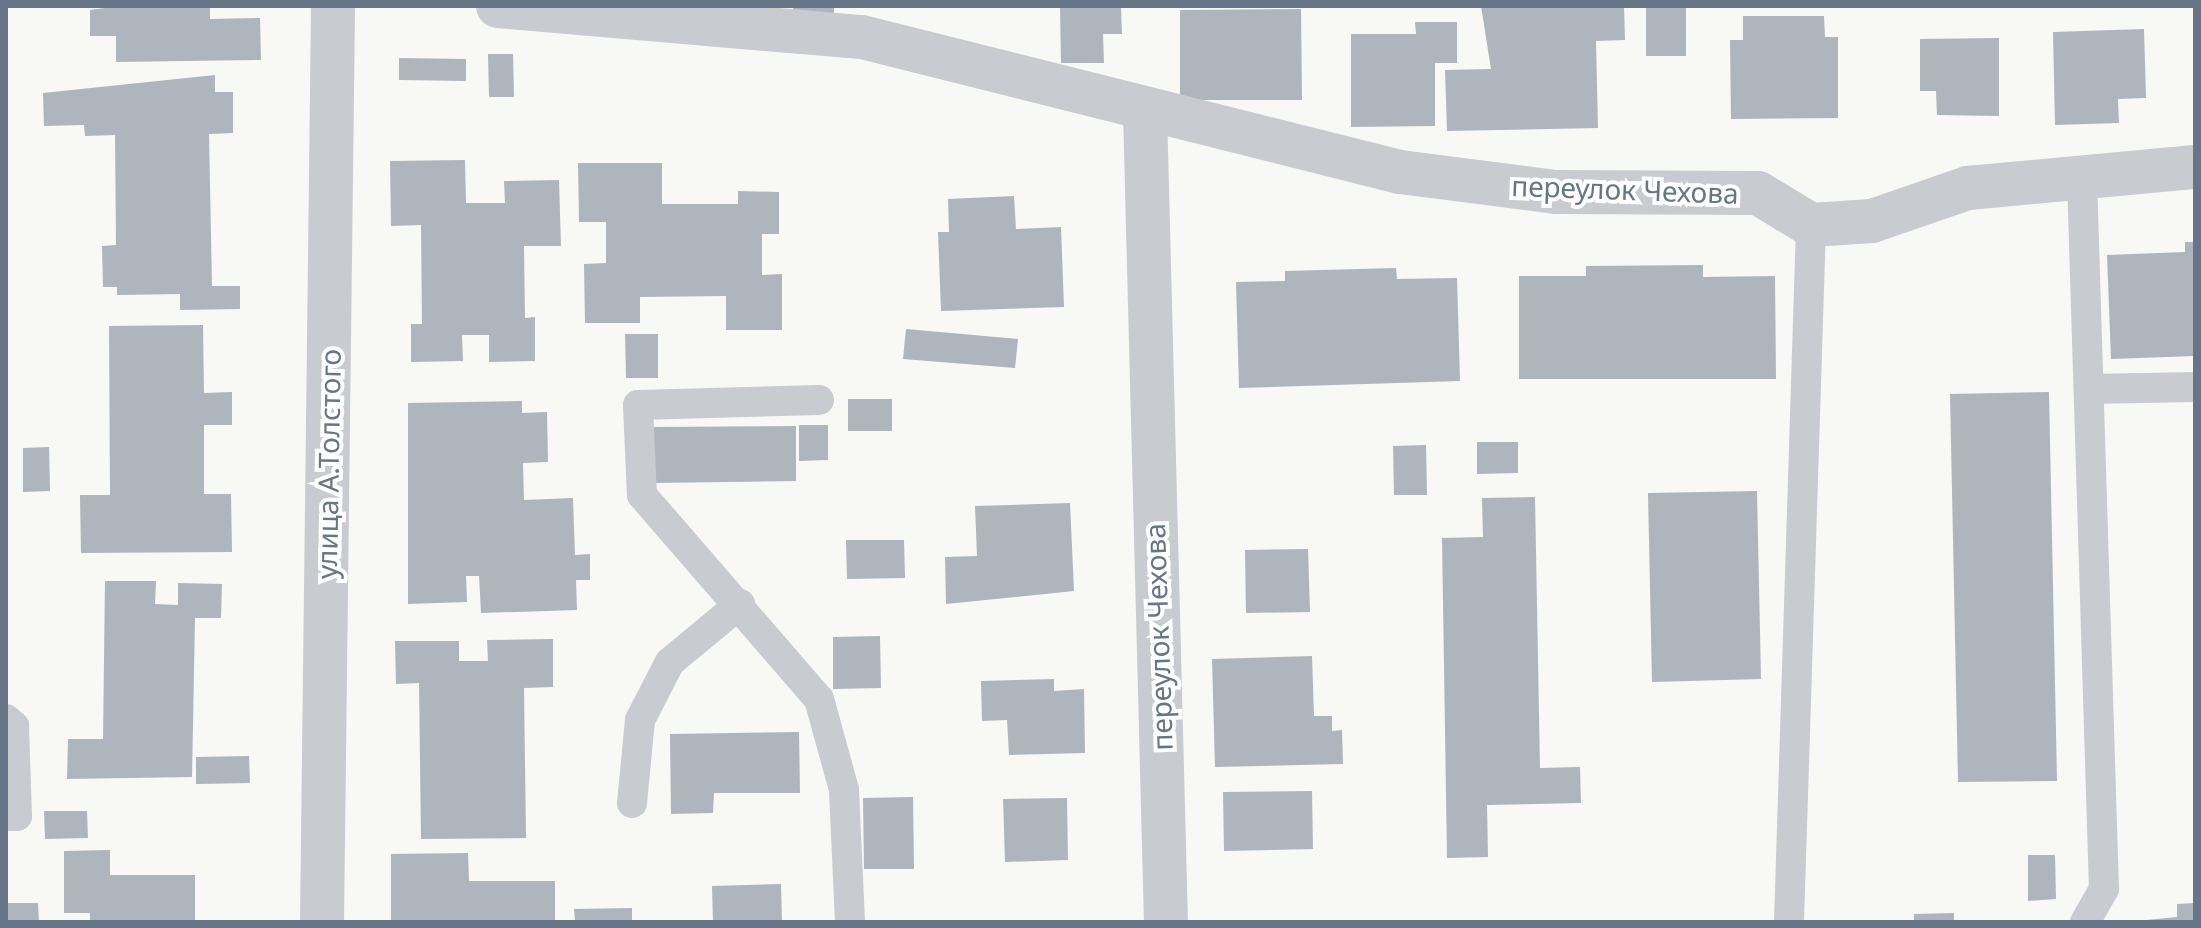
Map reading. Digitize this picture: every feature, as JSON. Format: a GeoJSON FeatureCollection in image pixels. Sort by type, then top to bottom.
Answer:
{"type":"FeatureCollection","features":[{"type":"Feature","properties":{"kind":"street","name":"улица А.Толстого"},"geometry":{"type":"LineString","coordinates":[[322,922],[333,6]]}},
{"type":"Feature","properties":{"kind":"street","name":"переулок Чехова"},"geometry":{"type":"LineString","coordinates":[[498,6],[862,37],[1145,111],[1400,172],[1556,192],[1758,193],[1811,225]]}},
{"type":"Feature","properties":{"kind":"street","name":"переулок Чехова"},"geometry":{"type":"LineString","coordinates":[[1145,111],[1166,922]]}},
{"type":"Feature","properties":{"kind":"street"},"geometry":{"type":"LineString","coordinates":[[1811,225],[1872,221],[1968,188],[2195,167]]}},
{"type":"Feature","properties":{"kind":"lane"},"geometry":{"type":"LineString","coordinates":[[2082,178],[2104,889],[2085,922]]}},
{"type":"Feature","properties":{"kind":"lane"},"geometry":{"type":"LineString","coordinates":[[1789,922],[1811,225]]}},
{"type":"Feature","properties":{"kind":"lane"},"geometry":{"type":"LineString","coordinates":[[2089,389],[2195,387]]}},
{"type":"Feature","properties":{"kind":"lane"},"geometry":{"type":"LineString","coordinates":[[819,400],[638,405],[642,495],[740,604],[819,699],[844,790],[850,922]]}},
{"type":"Feature","properties":{"kind":"lane"},"geometry":{"type":"LineString","coordinates":[[632,803],[640,720],[670,662],[740,604]]}},
{"type":"Feature","properties":{"kind":"lane"},"geometry":{"type":"LineString","coordinates":[[6,719],[14,726],[17,816],[6,816]]}},
{"type":"Feature","properties":{"kind":"building"},"geometry":{"type":"Polygon","coordinates":[[[119,6],[210,6],[210,19],[260,18],[261,60],[116,62],[116,36],[90,36],[90,10],[119,6]]]}},
{"type":"Feature","properties":{"kind":"building"},"geometry":{"type":"Polygon","coordinates":[[[793,6],[834,6],[834,19],[793,20],[793,6]]]}},
{"type":"Feature","properties":{"kind":"building"},"geometry":{"type":"Polygon","coordinates":[[[1060,6],[1121,8],[1122,34],[1103,34],[1104,63],[1061,63],[1060,6]]]}},
{"type":"Feature","properties":{"kind":"building"},"geometry":{"type":"Polygon","coordinates":[[[1481,6],[1624,6],[1625,40],[1596,41],[1598,128],[1447,131],[1445,70],[1491,69],[1481,6]]]}},
{"type":"Feature","properties":{"kind":"building"},"geometry":{"type":"Polygon","coordinates":[[[1646,6],[1686,6],[1686,56],[1646,56],[1646,6]]]}},
{"type":"Feature","properties":{"kind":"building"},"geometry":{"type":"Polygon","coordinates":[[[1301,9],[1302,100],[1180,100],[1180,10],[1301,9]]]}},
{"type":"Feature","properties":{"kind":"building"},"geometry":{"type":"Polygon","coordinates":[[[1743,16],[1824,16],[1825,37],[1838,37],[1838,118],[1731,119],[1730,40],[1743,40],[1743,16]]]}},
{"type":"Feature","properties":{"kind":"building"},"geometry":{"type":"Polygon","coordinates":[[[1415,22],[1457,22],[1457,63],[1435,63],[1435,126],[1351,127],[1351,34],[1416,34],[1415,22]]]}},
{"type":"Feature","properties":{"kind":"building"},"geometry":{"type":"Polygon","coordinates":[[[2144,29],[2146,98],[2118,99],[2119,123],[2055,125],[2053,32],[2144,29]]]}},
{"type":"Feature","properties":{"kind":"building"},"geometry":{"type":"Polygon","coordinates":[[[1999,38],[1999,116],[1937,115],[1936,91],[1920,91],[1920,39],[1999,38]]]}},
{"type":"Feature","properties":{"kind":"building"},"geometry":{"type":"Polygon","coordinates":[[[488,54],[513,54],[514,97],[489,97],[488,54]]]}},
{"type":"Feature","properties":{"kind":"building"},"geometry":{"type":"Polygon","coordinates":[[[399,58],[466,59],[466,81],[399,80],[399,58]]]}},
{"type":"Feature","properties":{"kind":"building"},"geometry":{"type":"Polygon","coordinates":[[[215,75],[215,92],[233,92],[233,133],[209,134],[212,286],[240,286],[240,309],[180,310],[180,294],[117,295],[117,287],[103,287],[102,246],[116,245],[115,135],[85,136],[84,125],[44,126],[43,93],[215,75]]]}},
{"type":"Feature","properties":{"kind":"building"},"geometry":{"type":"Polygon","coordinates":[[[465,160],[466,203],[505,203],[504,181],[559,180],[561,246],[524,246],[525,318],[535,317],[535,361],[489,362],[489,335],[462,335],[463,361],[411,362],[411,324],[422,324],[421,225],[391,226],[390,161],[465,160]]]}},
{"type":"Feature","properties":{"kind":"building"},"geometry":{"type":"Polygon","coordinates":[[[578,163],[662,163],[662,204],[738,204],[738,191],[779,192],[779,234],[762,234],[762,275],[782,274],[782,330],[726,330],[726,296],[640,297],[640,323],[585,323],[584,264],[606,263],[606,222],[579,222],[578,163]]]}},
{"type":"Feature","properties":{"kind":"building"},"geometry":{"type":"Polygon","coordinates":[[[1014,196],[1016,229],[1061,227],[1064,307],[941,311],[938,232],[949,232],[948,199],[1014,196]]]}},
{"type":"Feature","properties":{"kind":"building"},"geometry":{"type":"Polygon","coordinates":[[[2185,242],[2195,242],[2195,356],[2111,359],[2107,255],[2185,252],[2185,242]]]}},
{"type":"Feature","properties":{"kind":"building"},"geometry":{"type":"Polygon","coordinates":[[[1703,265],[1703,277],[1775,276],[1776,379],[1519,379],[1519,276],[1586,276],[1586,266],[1703,265]]]}},
{"type":"Feature","properties":{"kind":"building"},"geometry":{"type":"Polygon","coordinates":[[[1396,268],[1397,279],[1457,278],[1460,381],[1239,388],[1236,282],[1285,281],[1285,271],[1396,268]]]}},
{"type":"Feature","properties":{"kind":"building"},"geometry":{"type":"Polygon","coordinates":[[[203,325],[204,393],[232,392],[232,425],[204,425],[204,494],[231,494],[232,552],[81,553],[80,495],[110,495],[109,326],[203,325]]]}},
{"type":"Feature","properties":{"kind":"building"},"geometry":{"type":"Polygon","coordinates":[[[906,329],[1018,339],[1015,368],[903,359],[906,329]]]}},
{"type":"Feature","properties":{"kind":"building"},"geometry":{"type":"Polygon","coordinates":[[[625,334],[658,334],[658,378],[626,378],[625,334]]]}},
{"type":"Feature","properties":{"kind":"building"},"geometry":{"type":"Polygon","coordinates":[[[2049,392],[2057,781],[1958,782],[1950,394],[2049,392]]]}},
{"type":"Feature","properties":{"kind":"building"},"geometry":{"type":"Polygon","coordinates":[[[848,399],[892,399],[892,431],[848,431],[848,399]]]}},
{"type":"Feature","properties":{"kind":"building"},"geometry":{"type":"Polygon","coordinates":[[[522,401],[522,413],[547,412],[548,462],[523,463],[524,500],[573,498],[575,555],[590,554],[590,580],[576,580],[577,610],[481,613],[479,576],[466,576],[467,602],[408,604],[408,403],[522,401]]]}},
{"type":"Feature","properties":{"kind":"building"},"geometry":{"type":"Polygon","coordinates":[[[799,425],[828,425],[828,460],[799,461],[799,425]]]}},
{"type":"Feature","properties":{"kind":"building"},"geometry":{"type":"Polygon","coordinates":[[[796,426],[796,481],[650,483],[650,427],[796,426]]]}},
{"type":"Feature","properties":{"kind":"building"},"geometry":{"type":"Polygon","coordinates":[[[1477,442],[1518,442],[1518,473],[1477,474],[1477,442]]]}},
{"type":"Feature","properties":{"kind":"building"},"geometry":{"type":"Polygon","coordinates":[[[1426,445],[1427,495],[1394,495],[1393,446],[1426,445]]]}},
{"type":"Feature","properties":{"kind":"building"},"geometry":{"type":"Polygon","coordinates":[[[49,447],[50,491],[23,492],[23,448],[49,447]]]}},
{"type":"Feature","properties":{"kind":"building"},"geometry":{"type":"Polygon","coordinates":[[[1757,491],[1761,679],[1652,682],[1648,493],[1757,491]]]}},
{"type":"Feature","properties":{"kind":"building"},"geometry":{"type":"Polygon","coordinates":[[[1535,497],[1540,768],[1580,767],[1581,803],[1487,805],[1488,857],[1447,858],[1442,538],[1483,537],[1482,498],[1535,497]]]}},
{"type":"Feature","properties":{"kind":"building"},"geometry":{"type":"Polygon","coordinates":[[[1070,503],[1074,591],[946,604],[945,557],[977,556],[975,506],[1070,503]]]}},
{"type":"Feature","properties":{"kind":"building"},"geometry":{"type":"Polygon","coordinates":[[[846,540],[904,540],[905,578],[847,579],[846,540]]]}},
{"type":"Feature","properties":{"kind":"building"},"geometry":{"type":"Polygon","coordinates":[[[1308,549],[1310,612],[1246,613],[1245,550],[1308,549]]]}},
{"type":"Feature","properties":{"kind":"building"},"geometry":{"type":"Polygon","coordinates":[[[105,581],[156,581],[155,604],[178,605],[178,583],[222,584],[221,618],[195,618],[192,777],[67,779],[68,739],[103,739],[105,581]]]}},
{"type":"Feature","properties":{"kind":"building"},"geometry":{"type":"Polygon","coordinates":[[[880,636],[881,688],[833,689],[833,637],[880,636]]]}},
{"type":"Feature","properties":{"kind":"building"},"geometry":{"type":"Polygon","coordinates":[[[553,639],[553,687],[524,688],[526,838],[421,839],[419,683],[396,684],[395,641],[459,641],[459,661],[488,661],[487,640],[553,639]]]}},
{"type":"Feature","properties":{"kind":"building"},"geometry":{"type":"Polygon","coordinates":[[[1312,656],[1314,716],[1332,716],[1332,731],[1342,730],[1343,764],[1215,767],[1212,659],[1312,656]]]}},
{"type":"Feature","properties":{"kind":"building"},"geometry":{"type":"Polygon","coordinates":[[[1054,679],[1054,691],[1084,689],[1085,753],[1009,755],[1007,720],[982,721],[981,681],[1054,679]]]}},
{"type":"Feature","properties":{"kind":"building"},"geometry":{"type":"Polygon","coordinates":[[[799,732],[800,793],[714,793],[713,813],[671,814],[670,734],[799,732]]]}},
{"type":"Feature","properties":{"kind":"building"},"geometry":{"type":"Polygon","coordinates":[[[249,756],[250,783],[196,784],[196,757],[249,756]]]}},
{"type":"Feature","properties":{"kind":"building"},"geometry":{"type":"Polygon","coordinates":[[[1312,791],[1313,849],[1224,851],[1223,792],[1312,791]]]}},
{"type":"Feature","properties":{"kind":"building"},"geometry":{"type":"Polygon","coordinates":[[[913,797],[914,869],[864,869],[863,798],[913,797]]]}},
{"type":"Feature","properties":{"kind":"building"},"geometry":{"type":"Polygon","coordinates":[[[1067,798],[1068,860],[1005,862],[1003,799],[1067,798]]]}},
{"type":"Feature","properties":{"kind":"building"},"geometry":{"type":"Polygon","coordinates":[[[44,811],[87,811],[88,838],[45,839],[44,811]]]}},
{"type":"Feature","properties":{"kind":"building"},"geometry":{"type":"Polygon","coordinates":[[[110,850],[110,875],[195,875],[195,922],[90,922],[90,913],[64,913],[64,851],[110,850]]]}},
{"type":"Feature","properties":{"kind":"building"},"geometry":{"type":"Polygon","coordinates":[[[468,853],[469,881],[555,881],[555,922],[391,922],[391,854],[468,853]]]}},
{"type":"Feature","properties":{"kind":"building"},"geometry":{"type":"Polygon","coordinates":[[[2028,855],[2055,855],[2056,899],[2028,901],[2028,855]]]}},
{"type":"Feature","properties":{"kind":"building"},"geometry":{"type":"Polygon","coordinates":[[[781,884],[782,922],[713,922],[712,886],[781,884]]]}},
{"type":"Feature","properties":{"kind":"building"},"geometry":{"type":"Polygon","coordinates":[[[6,903],[38,903],[39,922],[6,922],[6,903]]]}},
{"type":"Feature","properties":{"kind":"building"},"geometry":{"type":"Polygon","coordinates":[[[2195,903],[2195,922],[2126,922],[2177,917],[2177,904],[2195,903]]]}},
{"type":"Feature","properties":{"kind":"building"},"geometry":{"type":"Polygon","coordinates":[[[632,908],[632,922],[575,922],[574,909],[632,908]]]}},
{"type":"Feature","properties":{"kind":"building"},"geometry":{"type":"Polygon","coordinates":[[[1954,913],[1954,922],[1914,922],[1914,914],[1954,913]]]}}]}
